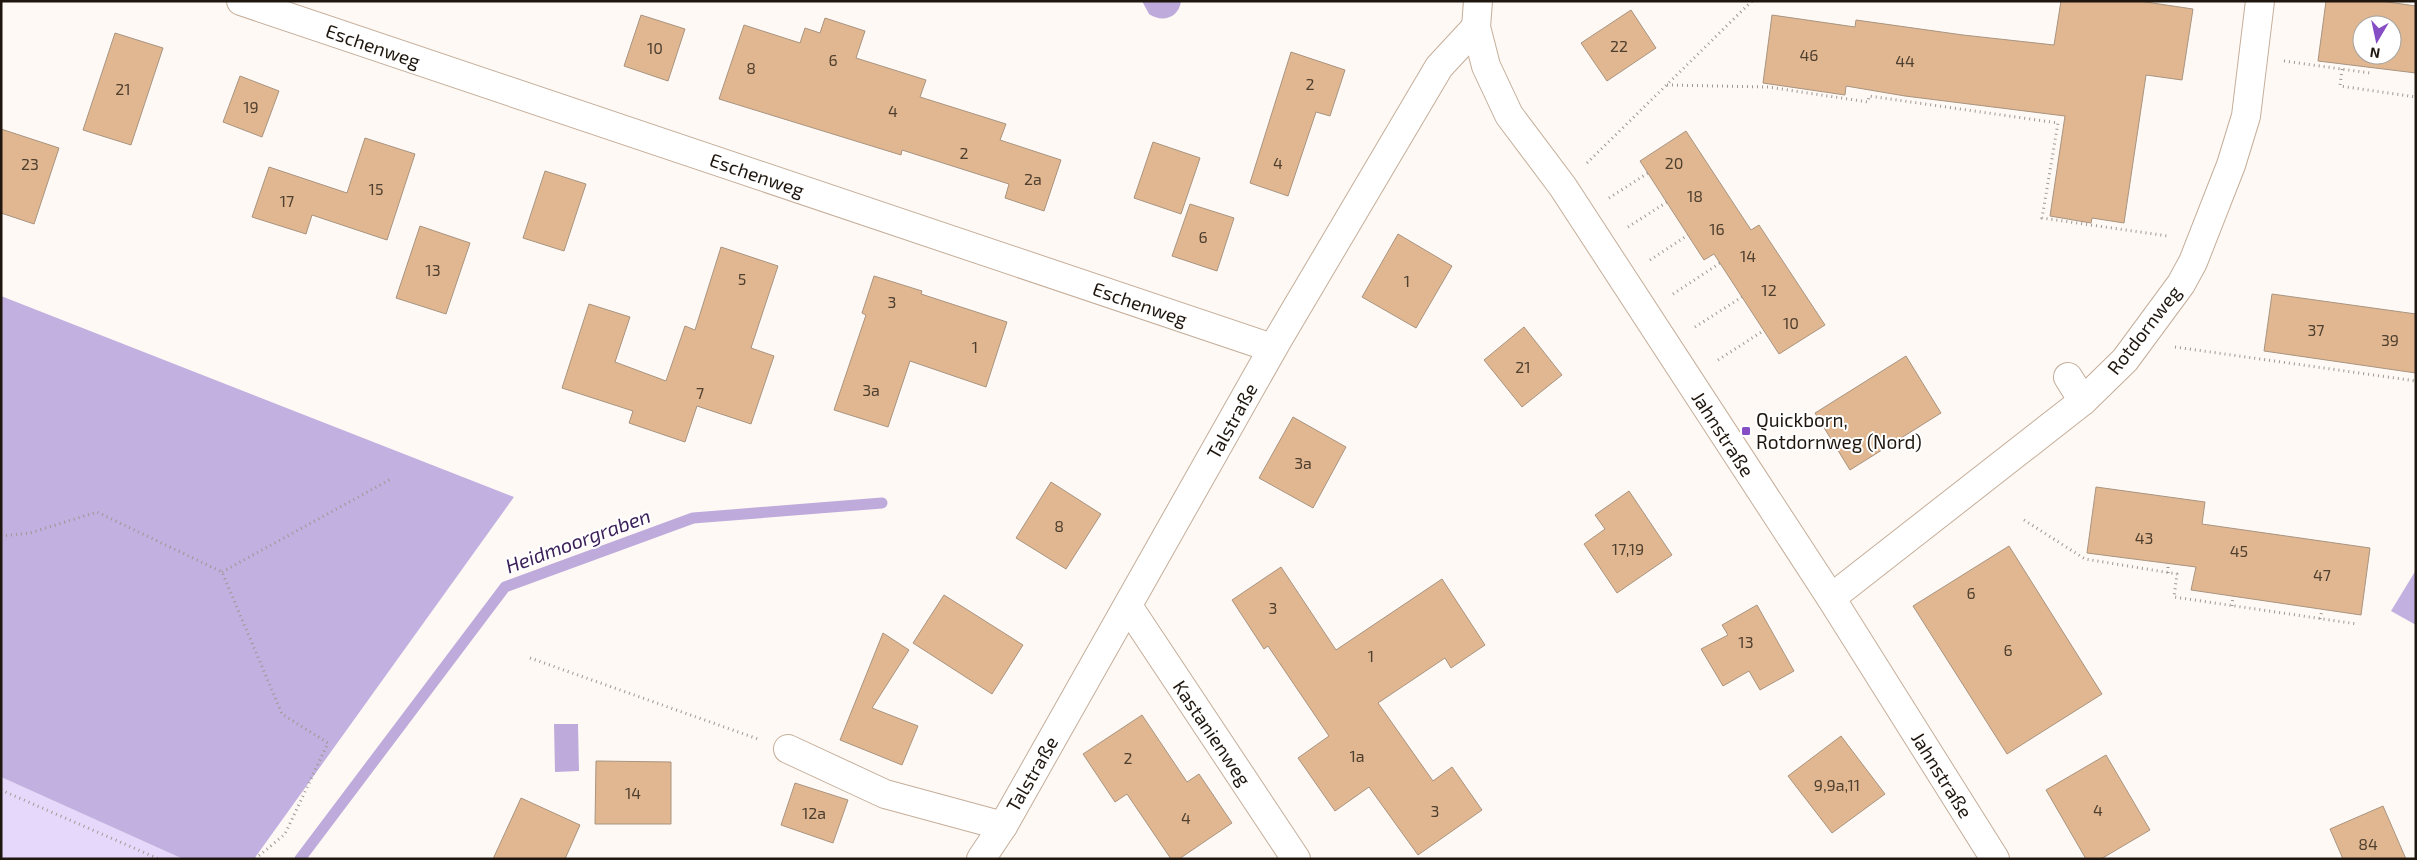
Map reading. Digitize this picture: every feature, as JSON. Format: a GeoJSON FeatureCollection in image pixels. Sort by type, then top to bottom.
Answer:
{"type":"FeatureCollection","features":[{"type":"Feature","properties":{"kind":"street","name":"Eschenweg"},"geometry":{"type":"LineString","coordinates":[[241,1],[1272,348]]}},
{"type":"Feature","properties":{"kind":"street","name":"Rotdornweg"},"geometry":{"type":"LineString","coordinates":[[1831,598],[2083,401],[2125,360],[2181,284],[2194,262],[2231,165],[2246,116],[2260,1]]}},
{"type":"Feature","properties":{"kind":"street","name":"Talstraße"},"geometry":{"type":"LineString","coordinates":[[981,859],[1002,826],[1128,606],[1272,348],[1439,67],[1477,14]]}},
{"type":"Feature","properties":{"kind":"street","name":"Jahnstraße"},"geometry":{"type":"LineString","coordinates":[[1477,14],[1486,66],[1510,115],[1563,187],[1831,598],[1994,859]]}},
{"type":"Feature","properties":{"kind":"street"},"geometry":{"type":"LineString","coordinates":[[2068,377],[2083,401]]}},
{"type":"Feature","properties":{"kind":"street","name":"Kastanienweg"},"geometry":{"type":"LineString","coordinates":[[1128,606],[1296,859]]}},
{"type":"Feature","properties":{"kind":"street","name":"Talstraße"},"geometry":{"type":"LineString","coordinates":[[788,750],[884,794],[1002,826]]}},
{"type":"Feature","properties":{"kind":"path"},"geometry":{"type":"LineString","coordinates":[[1563,187],[1752,1]]}},
{"type":"Feature","properties":{"kind":"path"},"geometry":{"type":"LineString","coordinates":[[2282,61],[2370,73]]}},
{"type":"Feature","properties":{"kind":"path"},"geometry":{"type":"LineString","coordinates":[[2342,69],[2340,86],[2416,96]]}},
{"type":"Feature","properties":{"kind":"path"},"geometry":{"type":"LineString","coordinates":[[1667,85],[1768,87],[1868,102],[1869,96],[2058,123],[2042,218],[2172,237]]}},
{"type":"Feature","properties":{"kind":"path"},"geometry":{"type":"LineString","coordinates":[[1608,199],[1648,173]]}},
{"type":"Feature","properties":{"kind":"path"},"geometry":{"type":"LineString","coordinates":[[1628,228],[1667,202]]}},
{"type":"Feature","properties":{"kind":"path"},"geometry":{"type":"LineString","coordinates":[[1650,260],[1688,235]]}},
{"type":"Feature","properties":{"kind":"path"},"geometry":{"type":"LineString","coordinates":[[1673,294],[1720,264]]}},
{"type":"Feature","properties":{"kind":"path"},"geometry":{"type":"LineString","coordinates":[[1695,327],[1742,297]]}},
{"type":"Feature","properties":{"kind":"path"},"geometry":{"type":"LineString","coordinates":[[1718,360],[1764,331]]}},
{"type":"Feature","properties":{"kind":"path"},"geometry":{"type":"LineString","coordinates":[[2175,347],[2416,381]]}},
{"type":"Feature","properties":{"kind":"path"},"geometry":{"type":"LineString","coordinates":[[222,572],[391,479]]}},
{"type":"Feature","properties":{"kind":"path"},"geometry":{"type":"LineString","coordinates":[[1,536],[30,533],[97,512],[222,572],[282,714],[328,743],[285,834],[255,859]]}},
{"type":"Feature","properties":{"kind":"path"},"geometry":{"type":"LineString","coordinates":[[2024,520],[2085,559],[2177,574],[2174,597],[2357,624]]}},
{"type":"Feature","properties":{"kind":"path"},"geometry":{"type":"LineString","coordinates":[[2168,564],[2168,573]]}},
{"type":"Feature","properties":{"kind":"path"},"geometry":{"type":"LineString","coordinates":[[2232,606],[2233,596]]}},
{"type":"Feature","properties":{"kind":"path"},"geometry":{"type":"LineString","coordinates":[[2320,618],[2322,610]]}},
{"type":"Feature","properties":{"kind":"path"},"geometry":{"type":"LineString","coordinates":[[530,658],[788,750]]}},
{"type":"Feature","properties":{"kind":"path"},"geometry":{"type":"LineString","coordinates":[[1,790],[159,859]]}},
{"type":"Feature","properties":{"kind":"shaded area"},"geometry":{"type":"Polygon","coordinates":[[[1142,1],[1181,1],[1180,7],[1173,15],[1159,18],[1149,14],[1142,1]]]}},
{"type":"Feature","properties":{"kind":"shaded area"},"geometry":{"type":"Polygon","coordinates":[[[1,296],[514,497],[254,859],[183,859],[1,777],[1,296]]]}},
{"type":"Feature","properties":{"kind":"shaded area"},"geometry":{"type":"Polygon","coordinates":[[[2416,570],[2416,625],[2391,611],[2416,570]]]}},
{"type":"Feature","properties":{"kind":"shaded area"},"geometry":{"type":"Polygon","coordinates":[[[554,724],[578,724],[579,771],[555,772],[554,724]]]}},
{"type":"Feature","properties":{"kind":"shaded area"},"geometry":{"type":"Polygon","coordinates":[[[1,777],[183,859],[1,859],[1,777]]]}},
{"type":"Feature","properties":{"kind":"building"},"geometry":{"type":"Polygon","coordinates":[[[2061,1],[2139,1],[2193,9],[2182,80],[2146,75],[2124,223],[2092,218],[2091,223],[2050,216],[2065,116],[1905,96],[1846,86],[1845,95],[1763,83],[1772,15],[1855,27],[1856,20],[2054,45],[2061,1]]]}},
{"type":"Feature","properties":{"kind":"building"},"geometry":{"type":"Polygon","coordinates":[[[2326,1],[2381,1],[2416,6],[2416,73],[2318,61],[2326,1]]]}},
{"type":"Feature","properties":{"kind":"building"},"geometry":{"type":"Polygon","coordinates":[[[1631,10],[1656,48],[1607,81],[1581,43],[1631,10]]]}},
{"type":"Feature","properties":{"kind":"building"},"geometry":{"type":"Polygon","coordinates":[[[641,15],[685,29],[668,81],[624,66],[641,15]]]}},
{"type":"Feature","properties":{"kind":"building"},"geometry":{"type":"Polygon","coordinates":[[[825,18],[865,31],[856,58],[926,80],[920,97],[1006,124],[1000,140],[1061,160],[1044,211],[1005,198],[1009,184],[902,150],[901,155],[719,99],[744,25],[800,43],[805,28],[820,33],[825,18]]]}},
{"type":"Feature","properties":{"kind":"building"},"geometry":{"type":"Polygon","coordinates":[[[115,33],[163,48],[131,145],[83,130],[115,33]]]}},
{"type":"Feature","properties":{"kind":"building"},"geometry":{"type":"Polygon","coordinates":[[[1291,52],[1345,70],[1330,116],[1316,112],[1288,196],[1250,183],[1291,52]]]}},
{"type":"Feature","properties":{"kind":"building"},"geometry":{"type":"Polygon","coordinates":[[[240,76],[279,91],[262,137],[223,122],[240,76]]]}},
{"type":"Feature","properties":{"kind":"building"},"geometry":{"type":"Polygon","coordinates":[[[1,129],[59,148],[34,224],[1,213],[1,129]]]}},
{"type":"Feature","properties":{"kind":"building"},"geometry":{"type":"Polygon","coordinates":[[[1686,131],[1751,230],[1759,225],[1825,325],[1779,354],[1714,254],[1704,260],[1640,161],[1686,131]]]}},
{"type":"Feature","properties":{"kind":"building"},"geometry":{"type":"Polygon","coordinates":[[[365,138],[415,154],[387,240],[312,215],[306,234],[252,217],[269,167],[347,193],[365,138]]]}},
{"type":"Feature","properties":{"kind":"building"},"geometry":{"type":"Polygon","coordinates":[[[1153,142],[1200,158],[1181,214],[1134,198],[1153,142]]]}},
{"type":"Feature","properties":{"kind":"building"},"geometry":{"type":"Polygon","coordinates":[[[545,171],[586,184],[564,251],[523,238],[545,171]]]}},
{"type":"Feature","properties":{"kind":"building"},"geometry":{"type":"Polygon","coordinates":[[[1190,204],[1234,218],[1217,271],[1172,256],[1190,204]]]}},
{"type":"Feature","properties":{"kind":"building"},"geometry":{"type":"Polygon","coordinates":[[[420,226],[470,243],[446,314],[396,298],[420,226]]]}},
{"type":"Feature","properties":{"kind":"building"},"geometry":{"type":"Polygon","coordinates":[[[1398,234],[1452,266],[1416,328],[1362,297],[1398,234]]]}},
{"type":"Feature","properties":{"kind":"building"},"geometry":{"type":"Polygon","coordinates":[[[721,247],[778,266],[751,348],[774,356],[751,424],[697,406],[685,442],[629,423],[633,411],[562,388],[589,304],[630,317],[615,362],[666,381],[685,326],[695,330],[721,247]]]}},
{"type":"Feature","properties":{"kind":"building"},"geometry":{"type":"Polygon","coordinates":[[[874,276],[922,291],[921,294],[1007,322],[986,387],[910,361],[888,427],[834,410],[866,315],[862,313],[874,276]]]}},
{"type":"Feature","properties":{"kind":"building"},"geometry":{"type":"Polygon","coordinates":[[[2272,294],[2416,314],[2416,373],[2264,351],[2272,294]]]}},
{"type":"Feature","properties":{"kind":"building"},"geometry":{"type":"Polygon","coordinates":[[[1524,327],[1562,375],[1522,407],[1484,360],[1524,327]]]}},
{"type":"Feature","properties":{"kind":"building"},"geometry":{"type":"Polygon","coordinates":[[[1906,356],[1941,413],[1850,470],[1815,413],[1906,356]]]}},
{"type":"Feature","properties":{"kind":"building"},"geometry":{"type":"Polygon","coordinates":[[[1293,417],[1346,447],[1313,508],[1259,478],[1293,417]]]}},
{"type":"Feature","properties":{"kind":"building"},"geometry":{"type":"Polygon","coordinates":[[[1051,482],[1101,514],[1066,569],[1016,538],[1051,482]]]}},
{"type":"Feature","properties":{"kind":"building"},"geometry":{"type":"Polygon","coordinates":[[[2096,487],[2205,502],[2202,524],[2370,548],[2361,615],[2191,590],[2196,567],[2087,553],[2096,487]]]}},
{"type":"Feature","properties":{"kind":"building"},"geometry":{"type":"Polygon","coordinates":[[[1629,491],[1672,555],[1617,593],[1584,544],[1605,529],[1595,515],[1629,491]]]}},
{"type":"Feature","properties":{"kind":"building"},"geometry":{"type":"Polygon","coordinates":[[[2009,546],[2102,694],[2007,754],[1913,606],[2009,546]]]}},
{"type":"Feature","properties":{"kind":"building"},"geometry":{"type":"Polygon","coordinates":[[[1281,567],[1336,650],[1442,579],[1485,645],[1451,668],[1445,658],[1378,703],[1433,781],[1452,767],[1482,810],[1418,855],[1369,787],[1335,811],[1298,758],[1329,736],[1268,646],[1264,649],[1232,600],[1281,567]]]}},
{"type":"Feature","properties":{"kind":"building"},"geometry":{"type":"Polygon","coordinates":[[[944,595],[1023,645],[992,694],[913,643],[944,595]]]}},
{"type":"Feature","properties":{"kind":"building"},"geometry":{"type":"Polygon","coordinates":[[[1757,605],[1794,671],[1760,690],[1749,671],[1723,686],[1701,649],[1728,635],[1722,625],[1757,605]]]}},
{"type":"Feature","properties":{"kind":"building"},"geometry":{"type":"Polygon","coordinates":[[[883,633],[909,650],[872,708],[918,726],[902,765],[840,740],[883,633]]]}},
{"type":"Feature","properties":{"kind":"building"},"geometry":{"type":"Polygon","coordinates":[[[1142,715],[1187,782],[1199,774],[1232,823],[1179,859],[1171,859],[1127,794],[1115,802],[1083,754],[1142,715]]]}},
{"type":"Feature","properties":{"kind":"building"},"geometry":{"type":"Polygon","coordinates":[[[1841,736],[1885,794],[1832,833],[1788,776],[1841,736]]]}},
{"type":"Feature","properties":{"kind":"building"},"geometry":{"type":"Polygon","coordinates":[[[2106,755],[2150,830],[2101,859],[2086,859],[2046,790],[2106,755]]]}},
{"type":"Feature","properties":{"kind":"building"},"geometry":{"type":"Polygon","coordinates":[[[596,761],[671,762],[671,824],[595,824],[596,761]]]}},
{"type":"Feature","properties":{"kind":"building"},"geometry":{"type":"Polygon","coordinates":[[[795,783],[848,800],[833,843],[781,825],[795,783]]]}},
{"type":"Feature","properties":{"kind":"building"},"geometry":{"type":"Polygon","coordinates":[[[521,798],[580,825],[565,859],[493,859],[521,798]]]}},
{"type":"Feature","properties":{"kind":"building"},"geometry":{"type":"Polygon","coordinates":[[[2383,806],[2406,859],[2343,859],[2330,829],[2383,806]]]}},
{"type":"Feature","properties":{"kind":"waterway","name":"Heidmoorgraben"},"geometry":{"type":"LineString","coordinates":[[300,859],[505,587],[693,518],[882,503]]}},
{"type":"Feature","properties":{"kind":"place","name":"Quickborn, Rotdornweg (Nord)"},"geometry":{"type":"Point","coordinates":[1746,431]}}]}
